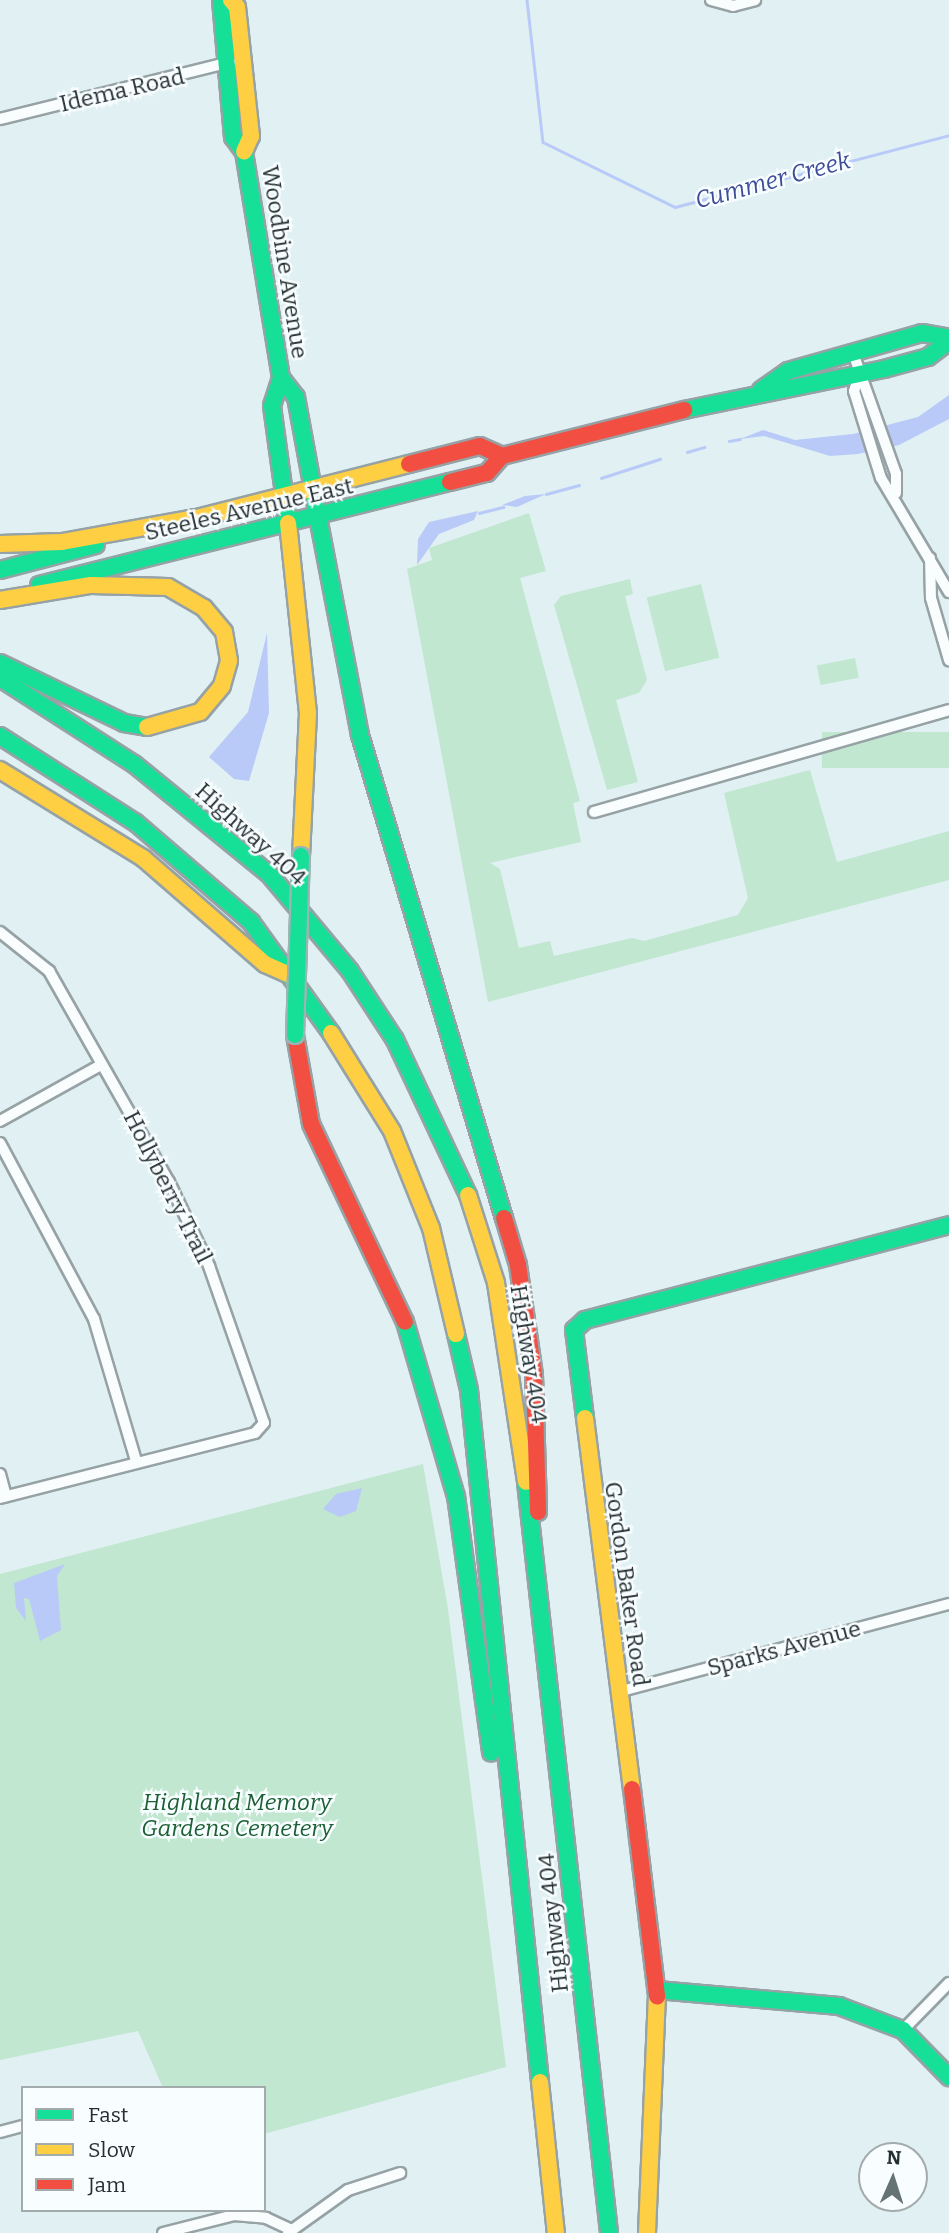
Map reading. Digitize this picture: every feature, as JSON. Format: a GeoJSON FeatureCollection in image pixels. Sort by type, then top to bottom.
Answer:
{"type":"FeatureCollection","features":[{"type":"Feature","properties":{"kind":"main road","name":"Woodbine Avenue"},"geometry":{"type":"LineString","coordinates":[[220,0],[233,137],[244,152],[281,378],[272,406],[288,523],[308,713],[295,1035],[311,1124],[411,1335],[438,1423],[458,1508],[495,1792],[513,1830]]}},
{"type":"Feature","properties":{"kind":"main road","name":"Woodbine Avenue"},"geometry":{"type":"LineString","coordinates":[[231,0],[243,57],[251,136],[244,152]]}},
{"type":"Feature","properties":{"kind":"main road","name":"Steeles Avenue East"},"geometry":{"type":"LineString","coordinates":[[761,390],[788,371],[922,333],[949,340]]}},
{"type":"Feature","properties":{"kind":"main road","name":"Steeles Avenue East"},"geometry":{"type":"LineString","coordinates":[[0,598],[487,473],[502,456],[761,390],[793,392],[859,376],[928,357],[949,340]]}},
{"type":"Feature","properties":{"kind":"main road","name":"Woodbine Avenue"},"geometry":{"type":"LineString","coordinates":[[281,378],[296,397],[360,736],[518,1265],[541,1465],[536,1549]]}},
{"type":"Feature","properties":{"kind":"main road","name":"Steeles Avenue East"},"geometry":{"type":"LineString","coordinates":[[0,570],[480,446],[502,456]]}},
{"type":"Feature","properties":{"kind":"main road"},"geometry":{"type":"LineString","coordinates":[[0,544],[61,542],[196,518]]}},
{"type":"Feature","properties":{"kind":"main road"},"geometry":{"type":"LineString","coordinates":[[0,598],[91,585],[168,587],[204,608],[224,632],[229,661],[222,686],[200,712],[154,728],[124,723],[0,663]]}},
{"type":"Feature","properties":{"kind":"main road","name":"Highway 404"},"geometry":{"type":"LineString","coordinates":[[0,678],[134,764],[269,874],[350,971],[395,1040],[466,1190],[496,1283],[536,1549],[609,2233]]}},
{"type":"Feature","properties":{"kind":"main road","name":"Highway 404"},"geometry":{"type":"LineString","coordinates":[[0,736],[195,870],[251,922],[297,978],[392,1130],[431,1228],[458,1325],[501,1671],[513,1830],[556,2233]]}},
{"type":"Feature","properties":{"kind":"main road"},"geometry":{"type":"LineString","coordinates":[[0,769],[143,858],[265,964],[297,978]]}},
{"type":"Feature","properties":{"kind":"main road","name":"Gordon Baker Road"},"geometry":{"type":"LineString","coordinates":[[648,2233],[657,1990],[574,1330],[585,1320],[949,1225]]}},
{"type":"Feature","properties":{"kind":"main road"},"geometry":{"type":"LineString","coordinates":[[657,1990],[839,2006],[903,2030],[949,2077]]}},
{"type":"Feature","properties":{"kind":"street"},"geometry":{"type":"LineString","coordinates":[[710,0],[733,6],[755,0]]}},
{"type":"Feature","properties":{"kind":"street","name":"Idema Road"},"geometry":{"type":"LineString","coordinates":[[0,119],[243,57]]}},
{"type":"Feature","properties":{"kind":"street"},"geometry":{"type":"LineString","coordinates":[[853,353],[859,376],[890,454],[895,493]]}},
{"type":"Feature","properties":{"kind":"street"},"geometry":{"type":"LineString","coordinates":[[859,376],[855,391],[875,459],[949,592]]}},
{"type":"Feature","properties":{"kind":"street"},"geometry":{"type":"LineString","coordinates":[[929,555],[931,598],[949,660]]}},
{"type":"Feature","properties":{"kind":"street"},"geometry":{"type":"LineString","coordinates":[[594,811],[949,710]]}},
{"type":"Feature","properties":{"kind":"street","name":"Hollyberry Trail"},"geometry":{"type":"LineString","coordinates":[[0,932],[46,966],[191,1224],[264,1423],[255,1433],[136,1461],[3,1497]]}},
{"type":"Feature","properties":{"kind":"street"},"geometry":{"type":"LineString","coordinates":[[0,1121],[101,1065]]}},
{"type":"Feature","properties":{"kind":"street"},"geometry":{"type":"LineString","coordinates":[[0,1143],[94,1319],[136,1461]]}},
{"type":"Feature","properties":{"kind":"street"},"geometry":{"type":"LineString","coordinates":[[0,1474],[3,1497]]}},
{"type":"Feature","properties":{"kind":"street","name":"Sparks Avenue"},"geometry":{"type":"LineString","coordinates":[[618,1692],[949,1604]]}},
{"type":"Feature","properties":{"kind":"street"},"geometry":{"type":"LineString","coordinates":[[903,2030],[949,1983]]}},
{"type":"Feature","properties":{"kind":"street"},"geometry":{"type":"LineString","coordinates":[[0,2132],[21,2127]]}},
{"type":"Feature","properties":{"kind":"street"},"geometry":{"type":"LineString","coordinates":[[163,2233],[234,2215],[266,2218],[289,2231],[348,2190],[400,2173]]}},
{"type":"Feature","properties":{"kind":"green space"},"geometry":{"type":"Polygon","coordinates":[[[529,513],[546,571],[520,578],[580,801],[573,803],[581,842],[490,863],[500,869],[519,948],[550,941],[554,956],[632,938],[644,941],[738,915],[748,898],[724,793],[810,770],[837,862],[949,831],[949,880],[488,1002],[407,569],[432,560],[429,548],[529,513]]]}},
{"type":"Feature","properties":{"kind":"green space"},"geometry":{"type":"Polygon","coordinates":[[[630,579],[633,594],[625,596],[647,680],[639,693],[616,700],[638,782],[607,790],[554,605],[561,596],[630,579]]]}},
{"type":"Feature","properties":{"kind":"green space"},"geometry":{"type":"Polygon","coordinates":[[[701,584],[719,658],[665,671],[647,598],[701,584]]]}},
{"type":"Feature","properties":{"kind":"green space"},"geometry":{"type":"Polygon","coordinates":[[[855,658],[859,678],[821,685],[817,665],[855,658]]]}},
{"type":"Feature","properties":{"kind":"green space"},"geometry":{"type":"Polygon","coordinates":[[[822,732],[949,732],[949,768],[822,768],[822,732]]]}},
{"type":"Feature","properties":{"kind":"green space","name":"Highland Memory Gardens Cemetery"},"geometry":{"type":"Polygon","coordinates":[[[423,1464],[448,1609],[506,2067],[266,2133],[266,2086],[162,2086],[138,2031],[0,2060],[0,1574],[423,1464]]]}},
{"type":"Feature","properties":{"kind":"water"},"geometry":{"type":"Polygon","coordinates":[[[949,395],[949,419],[899,445],[858,454],[830,456],[764,436],[740,439],[763,430],[795,440],[853,434],[918,417],[949,395]]]}},
{"type":"Feature","properties":{"kind":"water"},"geometry":{"type":"Polygon","coordinates":[[[546,494],[517,507],[502,505],[525,496],[546,494]]]}},
{"type":"Feature","properties":{"kind":"water"},"geometry":{"type":"Polygon","coordinates":[[[478,511],[474,520],[439,534],[417,565],[418,539],[429,522],[478,511]]]}},
{"type":"Feature","properties":{"kind":"water"},"geometry":{"type":"Polygon","coordinates":[[[267,633],[269,713],[249,781],[234,779],[209,757],[248,712],[267,633]]]}},
{"type":"Feature","properties":{"kind":"water"},"geometry":{"type":"Polygon","coordinates":[[[362,1488],[356,1511],[340,1517],[323,1509],[336,1494],[362,1488]]]}},
{"type":"Feature","properties":{"kind":"water"},"geometry":{"type":"Polygon","coordinates":[[[65,1564],[57,1576],[61,1630],[40,1641],[29,1599],[24,1598],[26,1621],[16,1608],[14,1583],[65,1564]]]}},
{"type":"Feature","properties":{"kind":"waterway","name":"Cummer Creek"},"geometry":{"type":"LineString","coordinates":[[527,0],[543,142],[675,207],[949,135]]}},
{"type":"Feature","properties":{"kind":"waterway"},"geometry":{"type":"LineString","coordinates":[[729,441],[740,439]]}},
{"type":"Feature","properties":{"kind":"waterway"},"geometry":{"type":"LineString","coordinates":[[687,452],[704,447]]}},
{"type":"Feature","properties":{"kind":"waterway"},"geometry":{"type":"LineString","coordinates":[[601,478],[660,459]]}},
{"type":"Feature","properties":{"kind":"waterway"},"geometry":{"type":"LineString","coordinates":[[546,494],[579,485]]}},
{"type":"Feature","properties":{"kind":"waterway"},"geometry":{"type":"LineString","coordinates":[[479,513],[503,507]]}},
{"type":"Feature","properties":{"kind":"traffic: fast"},"geometry":{"type":"LineString","coordinates":[[221,0],[233,137],[244,152],[281,378],[272,406],[288,523]]}},
{"type":"Feature","properties":{"kind":"traffic: fast"},"geometry":{"type":"LineString","coordinates":[[761,390],[788,371],[922,333],[949,338]]}},
{"type":"Feature","properties":{"kind":"traffic: fast"},"geometry":{"type":"LineString","coordinates":[[684,410],[884,369],[928,357],[949,341]]}},
{"type":"Feature","properties":{"kind":"traffic: fast"},"geometry":{"type":"LineString","coordinates":[[281,378],[296,397],[318,517]]}},
{"type":"Feature","properties":{"kind":"traffic: fast"},"geometry":{"type":"LineString","coordinates":[[39,585],[450,482]]}},
{"type":"Feature","properties":{"kind":"traffic: fast"},"geometry":{"type":"LineString","coordinates":[[318,517],[360,735],[504,1218]]}},
{"type":"Feature","properties":{"kind":"traffic: fast"},"geometry":{"type":"LineString","coordinates":[[0,570],[96,545]]}},
{"type":"Feature","properties":{"kind":"traffic: fast"},"geometry":{"type":"LineString","coordinates":[[0,663],[124,723],[147,727]]}},
{"type":"Feature","properties":{"kind":"traffic: fast"},"geometry":{"type":"LineString","coordinates":[[0,678],[134,764],[269,874],[350,971],[395,1040],[468,1195]]}},
{"type":"Feature","properties":{"kind":"traffic: fast"},"geometry":{"type":"LineString","coordinates":[[0,736],[136,823],[251,922],[331,1033]]}},
{"type":"Feature","properties":{"kind":"traffic: fast"},"geometry":{"type":"LineString","coordinates":[[295,1035],[301,856]]}},
{"type":"Feature","properties":{"kind":"traffic: fast"},"geometry":{"type":"LineString","coordinates":[[585,1418],[574,1330],[585,1320],[949,1225]]}},
{"type":"Feature","properties":{"kind":"traffic: fast"},"geometry":{"type":"LineString","coordinates":[[405,1322],[456,1496],[491,1753]]}},
{"type":"Feature","properties":{"kind":"traffic: fast"},"geometry":{"type":"LineString","coordinates":[[456,1334],[469,1390],[540,2082]]}},
{"type":"Feature","properties":{"kind":"traffic: fast"},"geometry":{"type":"LineString","coordinates":[[526,1482],[609,2233]]}},
{"type":"Feature","properties":{"kind":"traffic: fast"},"geometry":{"type":"LineString","coordinates":[[657,1990],[839,2006],[903,2030],[949,2077]]}},
{"type":"Feature","properties":{"kind":"traffic: slow"},"geometry":{"type":"LineString","coordinates":[[231,0],[237,7],[251,136],[244,152]]}},
{"type":"Feature","properties":{"kind":"traffic: slow"},"geometry":{"type":"LineString","coordinates":[[185,521],[409,464]]}},
{"type":"Feature","properties":{"kind":"traffic: slow"},"geometry":{"type":"LineString","coordinates":[[0,544],[62,542],[196,518]]}},
{"type":"Feature","properties":{"kind":"traffic: slow"},"geometry":{"type":"LineString","coordinates":[[288,523],[308,713],[301,856]]}},
{"type":"Feature","properties":{"kind":"traffic: slow"},"geometry":{"type":"LineString","coordinates":[[0,600],[91,585],[168,587],[204,608],[224,632],[229,661],[222,686],[200,712],[147,727]]}},
{"type":"Feature","properties":{"kind":"traffic: slow"},"geometry":{"type":"LineString","coordinates":[[0,770],[143,858],[265,964],[294,977]]}},
{"type":"Feature","properties":{"kind":"traffic: slow"},"geometry":{"type":"LineString","coordinates":[[331,1033],[392,1131],[431,1228],[456,1334]]}},
{"type":"Feature","properties":{"kind":"traffic: slow"},"geometry":{"type":"LineString","coordinates":[[468,1195],[496,1283],[526,1482]]}},
{"type":"Feature","properties":{"kind":"traffic: slow"},"geometry":{"type":"LineString","coordinates":[[585,1418],[632,1789]]}},
{"type":"Feature","properties":{"kind":"traffic: slow"},"geometry":{"type":"LineString","coordinates":[[647,2233],[657,1997]]}},
{"type":"Feature","properties":{"kind":"traffic: slow"},"geometry":{"type":"LineString","coordinates":[[540,2082],[556,2233]]}},
{"type":"Feature","properties":{"kind":"traffic: jam"},"geometry":{"type":"LineString","coordinates":[[450,482],[487,473],[502,456],[684,410]]}},
{"type":"Feature","properties":{"kind":"traffic: jam"},"geometry":{"type":"LineString","coordinates":[[409,464],[480,446],[502,456]]}},
{"type":"Feature","properties":{"kind":"traffic: jam"},"geometry":{"type":"LineString","coordinates":[[295,1035],[311,1124],[405,1322]]}},
{"type":"Feature","properties":{"kind":"traffic: jam"},"geometry":{"type":"LineString","coordinates":[[504,1218],[518,1265],[534,1375],[538,1512]]}},
{"type":"Feature","properties":{"kind":"traffic: jam"},"geometry":{"type":"LineString","coordinates":[[632,1789],[657,1997]]}}]}
